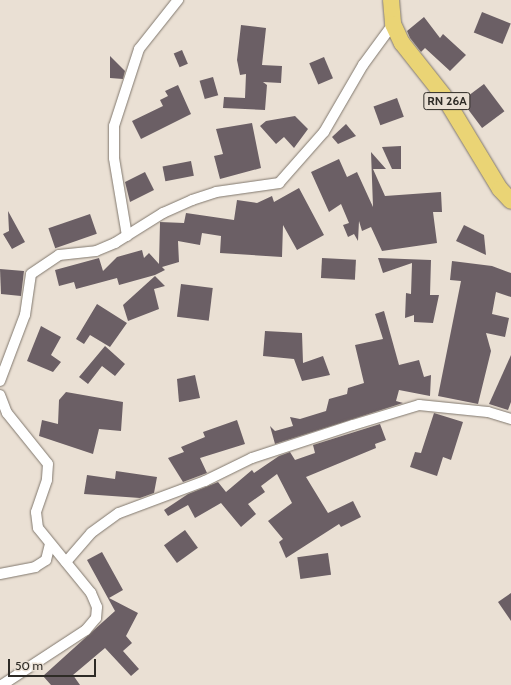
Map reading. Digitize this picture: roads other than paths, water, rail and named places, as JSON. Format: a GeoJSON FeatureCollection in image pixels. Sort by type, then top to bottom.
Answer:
{"type":"FeatureCollection","features":[{"type":"Feature","properties":{"kind":"main road","name":"RN 26A"},"geometry":{"type":"LineString","coordinates":[[391,0],[393,24],[402,43],[443,95],[500,189],[511,201]]}},
{"type":"Feature","properties":{"kind":"street"},"geometry":{"type":"LineString","coordinates":[[126,236],[114,158],[114,126],[139,49],[178,0]]}},
{"type":"Feature","properties":{"kind":"street"},"geometry":{"type":"LineString","coordinates":[[0,381],[26,315],[32,274],[59,255],[96,251],[126,236],[163,213],[192,200],[216,192],[279,183],[324,132],[363,65],[393,24]]}},
{"type":"Feature","properties":{"kind":"street"},"geometry":{"type":"LineString","coordinates":[[0,396],[7,413],[48,464],[47,480],[36,512],[38,528],[91,593],[96,607],[96,618],[66,646],[18,672],[2,685]]}},
{"type":"Feature","properties":{"kind":"street"},"geometry":{"type":"LineString","coordinates":[[66,562],[91,533],[119,513],[205,482],[252,458],[353,425],[419,405],[488,412],[511,420]]}},
{"type":"Feature","properties":{"kind":"street"},"geometry":{"type":"LineString","coordinates":[[0,574],[35,568],[46,560],[50,544]]}}]}
